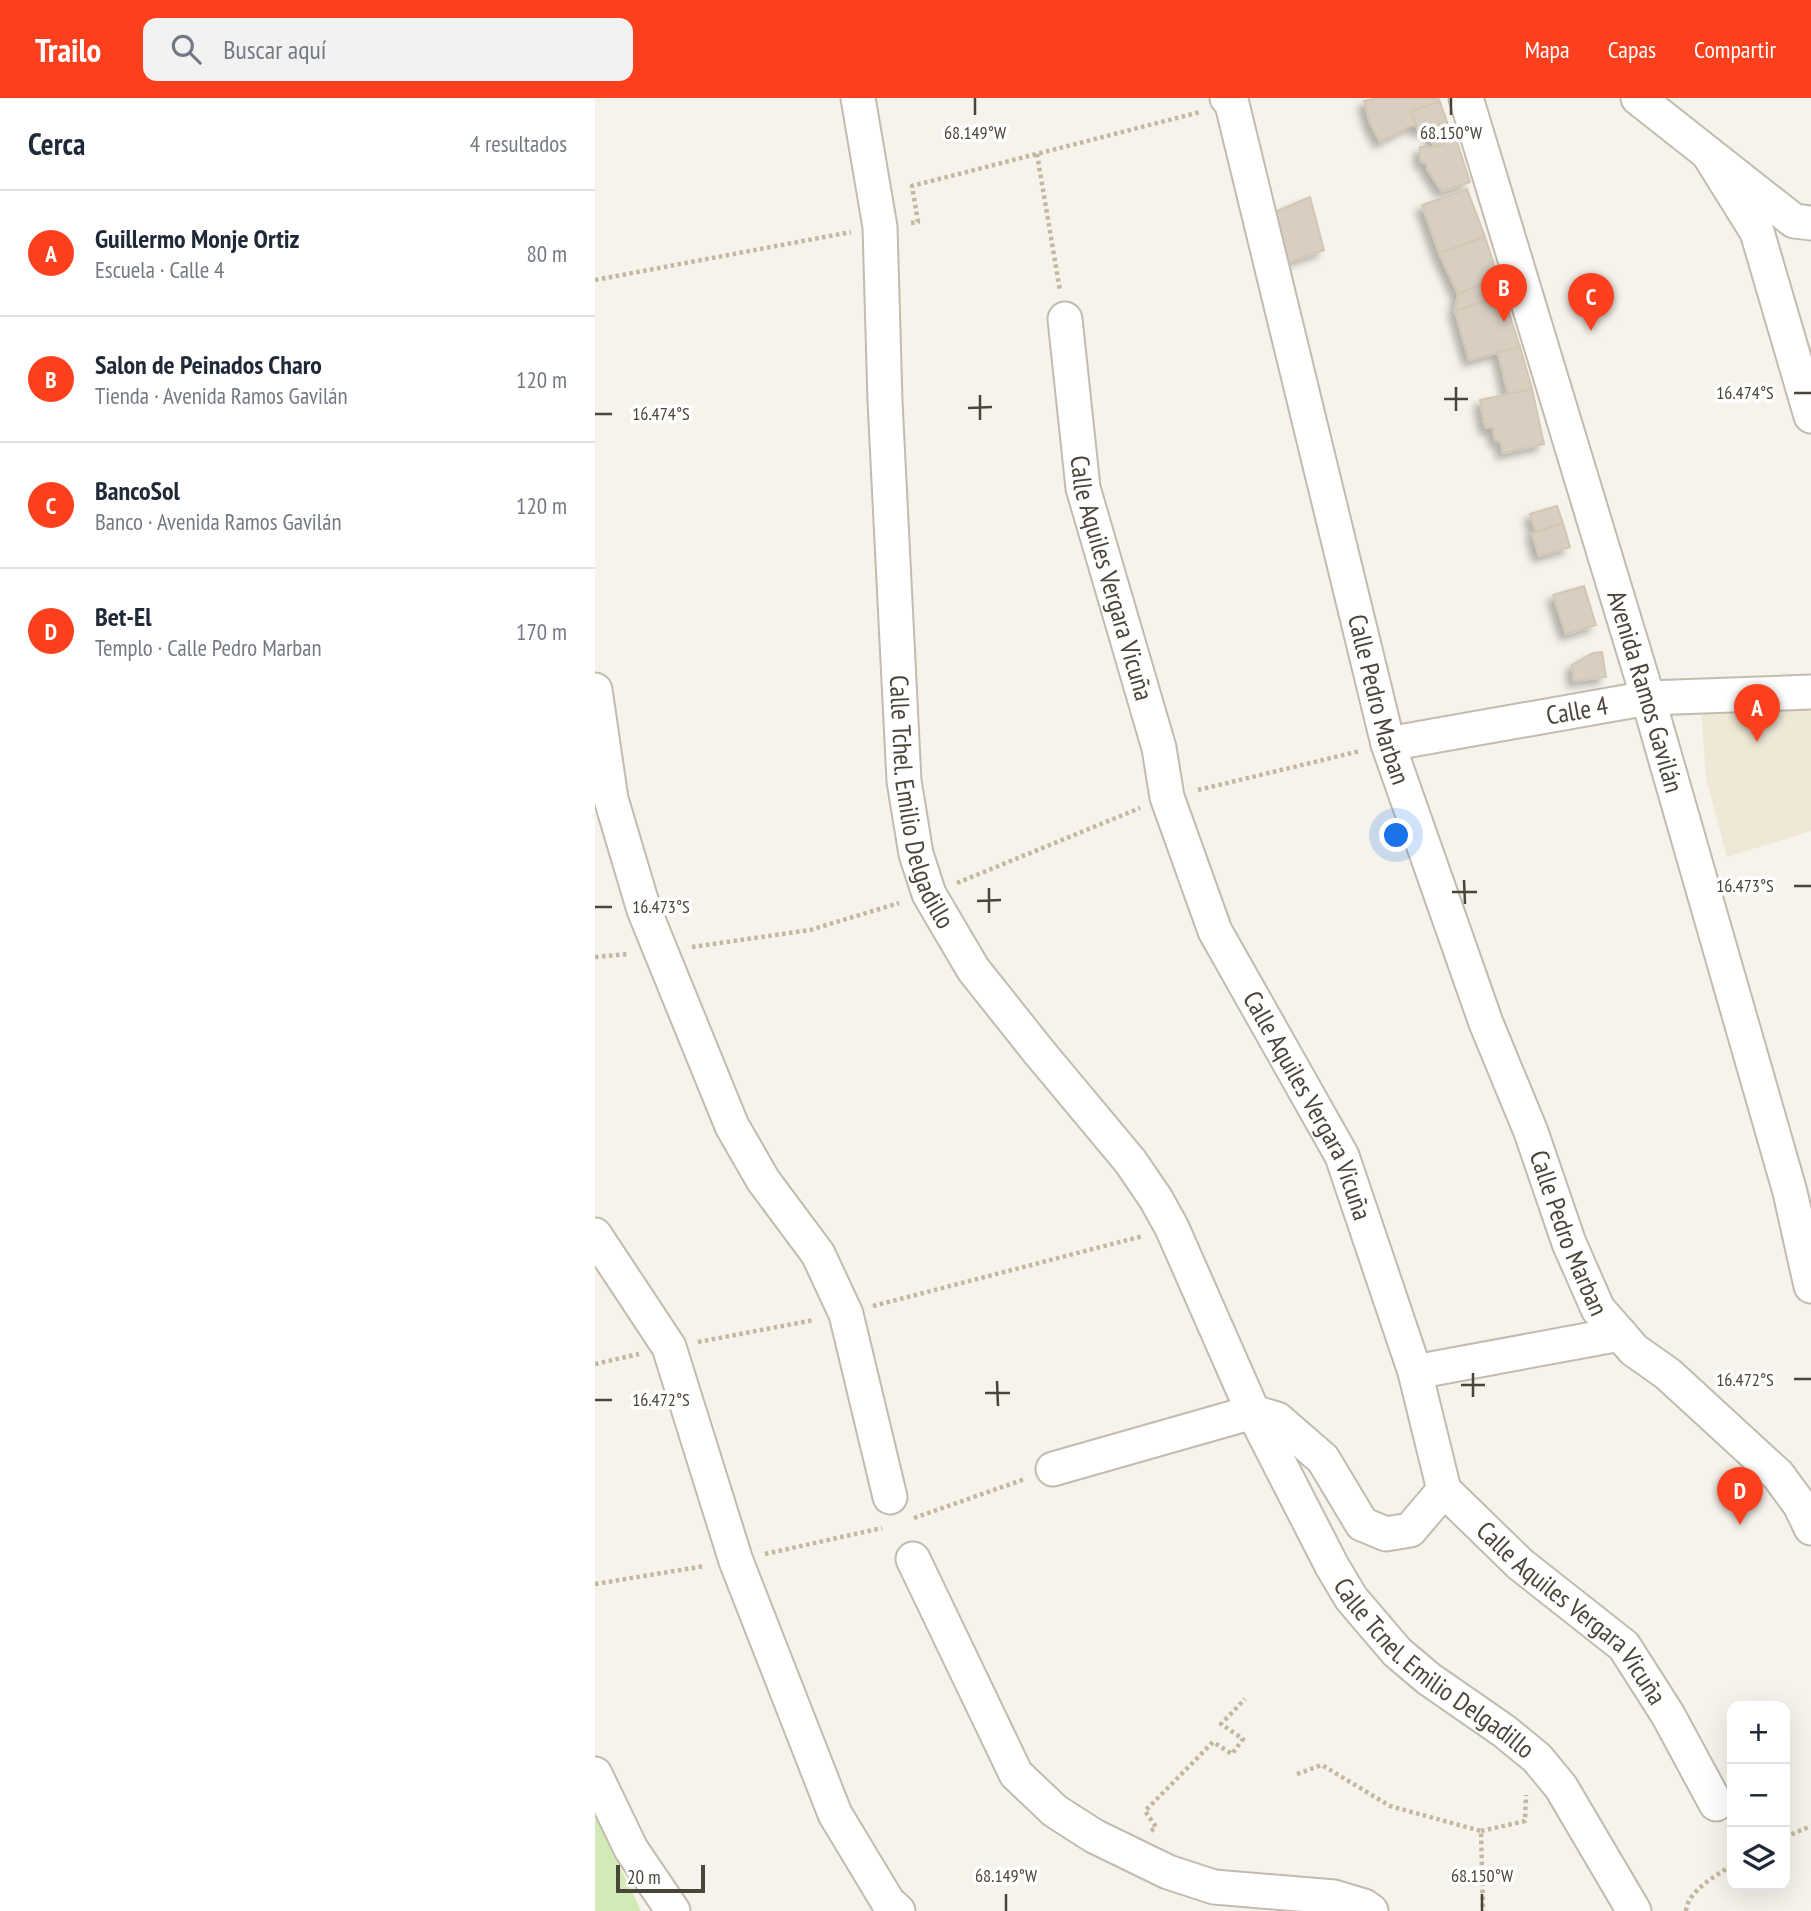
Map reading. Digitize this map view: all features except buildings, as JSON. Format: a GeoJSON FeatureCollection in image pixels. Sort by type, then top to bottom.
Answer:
{"type":"FeatureCollection","features":[{"type":"Feature","properties":{"kind":"street","name":"Calle Tchel. Emilio Delgadillo"},"geometry":{"type":"LineString","coordinates":[[858,98],[880,227],[885,401],[904,781],[916,854],[929,894],[973,969],[1130,1161],[1156,1199],[1253,1412]]}},
{"type":"Feature","properties":{"kind":"street","name":"Avenida Ramos Gavilán"},"geometry":{"type":"LineString","coordinates":[[1466,98],[1648,698],[1790,1192],[1811,1286]]}},
{"type":"Feature","properties":{"kind":"street"},"geometry":{"type":"LineString","coordinates":[[1638,98],[1794,221],[1811,223]]}},
{"type":"Feature","properties":{"kind":"street","name":"Calle Pedro Marban"},"geometry":{"type":"LineString","coordinates":[[1239,100],[1388,744],[1486,1023],[1531,1132],[1569,1243],[1598,1309],[1634,1350],[1668,1374],[1778,1475],[1800,1504],[1811,1528]]}},
{"type":"Feature","properties":{"kind":"street"},"geometry":{"type":"LineString","coordinates":[[1709,155],[1757,232],[1811,416]]}},
{"type":"Feature","properties":{"kind":"street","name":"Calle Aquiles Vergara Vicuña"},"geometry":{"type":"LineString","coordinates":[[1065,319],[1083,488],[1159,748],[1167,797],[1215,931],[1342,1156],[1415,1372],[1444,1490],[1520,1564],[1624,1646],[1668,1715],[1716,1804]]}},
{"type":"Feature","properties":{"kind":"street"},"geometry":{"type":"LineString","coordinates":[[595,690],[611,799],[643,910],[731,1126],[763,1180],[818,1254],[846,1314],[900,1508]]}},
{"type":"Feature","properties":{"kind":"street","name":"Calle 4"},"geometry":{"type":"LineString","coordinates":[[1388,744],[1648,698],[1811,692]]}},
{"type":"Feature","properties":{"kind":"street"},"geometry":{"type":"LineString","coordinates":[[595,1235],[669,1347],[736,1561],[835,1814],[888,1902],[898,1911]]}},
{"type":"Feature","properties":{"kind":"street"},"geometry":{"type":"LineString","coordinates":[[1415,1372],[1620,1334]]}},
{"type":"Feature","properties":{"kind":"street"},"geometry":{"type":"LineString","coordinates":[[1053,1469],[1253,1412],[1277,1419],[1323,1459],[1362,1524],[1386,1534],[1410,1530],[1444,1490]]}},
{"type":"Feature","properties":{"kind":"street","name":"Calle Tcnel. Emilio Delgadillo"},"geometry":{"type":"LineString","coordinates":[[1253,1412],[1351,1598],[1397,1652],[1429,1679],[1504,1731],[1537,1758],[1561,1787],[1634,1911]]}},
{"type":"Feature","properties":{"kind":"street"},"geometry":{"type":"LineString","coordinates":[[913,1559],[1016,1774],[1055,1811],[1094,1836],[1168,1872],[1214,1886],[1335,1897],[1364,1906],[1371,1911]]}},
{"type":"Feature","properties":{"kind":"street"},"geometry":{"type":"LineString","coordinates":[[595,1774],[631,1849],[673,1911]]}},
{"type":"Feature","properties":{"kind":"path"},"geometry":{"type":"LineString","coordinates":[[595,280],[918,222],[912,186],[1239,100]]}},
{"type":"Feature","properties":{"kind":"path"},"geometry":{"type":"LineString","coordinates":[[1037,154],[1065,319]]}},
{"type":"Feature","properties":{"kind":"path"},"geometry":{"type":"LineString","coordinates":[[661,952],[810,930],[929,894],[1167,797],[1388,744]]}},
{"type":"Feature","properties":{"kind":"path"},"geometry":{"type":"LineString","coordinates":[[595,1364],[669,1347],[846,1314],[1171,1228]]}},
{"type":"Feature","properties":{"kind":"path"},"geometry":{"type":"LineString","coordinates":[[900,1508],[1053,1469]]}},
{"type":"Feature","properties":{"kind":"path"},"geometry":{"type":"LineString","coordinates":[[1146,1835],[1156,1827],[1145,1811],[1213,1742],[1232,1754],[1243,1739],[1221,1724],[1245,1699]]}},
{"type":"Feature","properties":{"kind":"path"},"geometry":{"type":"LineString","coordinates":[[1297,1774],[1322,1765],[1389,1806],[1481,1831],[1525,1821],[1526,1794],[1545,1797],[1561,1787]]}},
{"type":"Feature","properties":{"kind":"path"},"geometry":{"type":"LineString","coordinates":[[1790,1835],[1811,1826]]}},
{"type":"Feature","properties":{"kind":"path"},"geometry":{"type":"LineString","coordinates":[[1481,1831],[1483,1911]]}},
{"type":"Feature","properties":{"kind":"path"},"geometry":{"type":"LineString","coordinates":[[1686,1911],[1687,1902],[1701,1887],[1727,1869]]}},
{"type":"Feature","properties":{"kind":"shaded area"},"geometry":{"type":"Polygon","coordinates":[[[1811,697],[1811,831],[1727,857],[1706,778],[1701,705],[1811,697]]]}},
{"type":"Feature","properties":{"kind":"green space"},"geometry":{"type":"Polygon","coordinates":[[[595,1814],[641,1911],[595,1911],[595,1814]]]}},
{"type":"Feature","properties":{"kind":"place","name":"Salon de Peinados Charo"},"geometry":{"type":"Point","coordinates":[1504,322]}},
{"type":"Feature","properties":{"kind":"place","name":"BancoSol"},"geometry":{"type":"Point","coordinates":[1591,331]}},
{"type":"Feature","properties":{"kind":"place","name":"Guillermo Monje Ortiz"},"geometry":{"type":"Point","coordinates":[1757,742]}},
{"type":"Feature","properties":{"kind":"place","name":"Bet-El"},"geometry":{"type":"Point","coordinates":[1740,1525]}}]}
